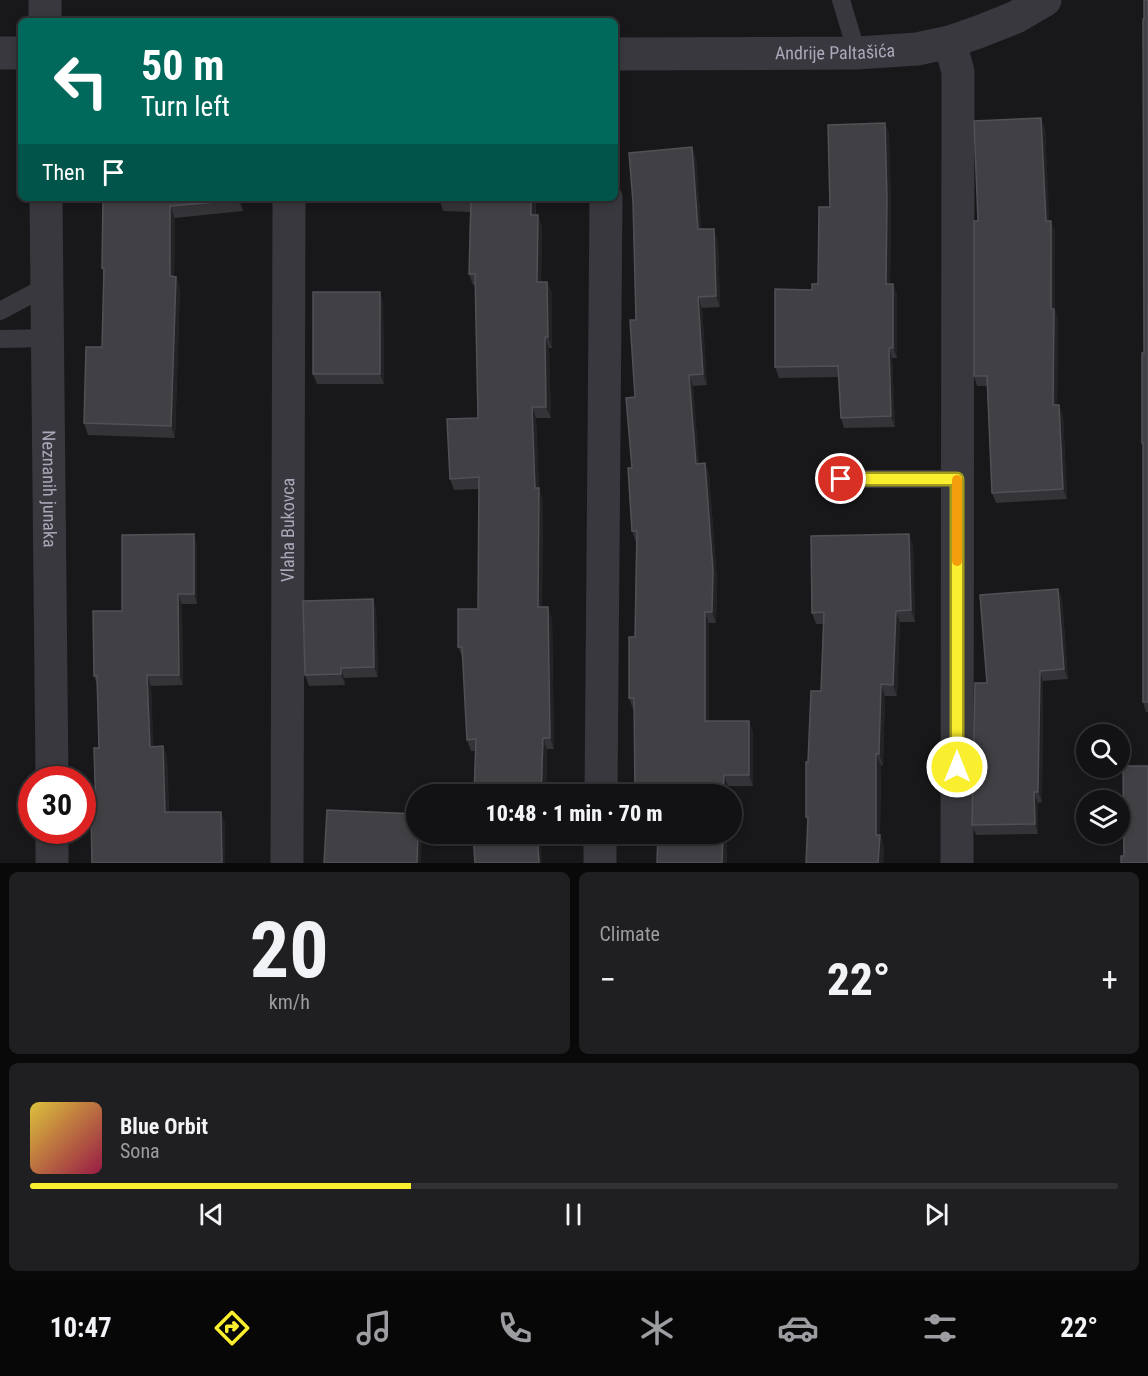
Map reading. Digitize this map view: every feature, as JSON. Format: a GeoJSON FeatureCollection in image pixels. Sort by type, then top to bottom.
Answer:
{"type":"FeatureCollection","features":[{"type":"Feature","properties":{"kind":"street"},"geometry":{"type":"LineString","coordinates":[[45,0],[45,18]]}},
{"type":"Feature","properties":{"kind":"street","name":"Andrije Paltašića"},"geometry":{"type":"LineString","coordinates":[[618,54],[857,53],[917,49],[950,42],[981,31],[1045,0]]}},
{"type":"Feature","properties":{"kind":"street"},"geometry":{"type":"LineString","coordinates":[[950,42],[958,72],[957,863]]}},
{"type":"Feature","properties":{"kind":"street"},"geometry":{"type":"LineString","coordinates":[[0,53],[18,53]]}},
{"type":"Feature","properties":{"kind":"street","name":"Neznanih junaka"},"geometry":{"type":"LineString","coordinates":[[46,201],[52,766]]}},
{"type":"Feature","properties":{"kind":"street","name":"Vlaha Bukovca"},"geometry":{"type":"LineString","coordinates":[[287,863],[289,201]]}},
{"type":"Feature","properties":{"kind":"street"},"geometry":{"type":"LineString","coordinates":[[601,784],[606,201]]}},
{"type":"Feature","properties":{"kind":"street"},"geometry":{"type":"LineString","coordinates":[[52,844],[52,863]]}},
{"type":"Feature","properties":{"kind":"street"},"geometry":{"type":"LineString","coordinates":[[600,844],[600,863]]}},
{"type":"Feature","properties":{"kind":"lane"},"geometry":{"type":"LineString","coordinates":[[841,0],[857,53]]}},
{"type":"Feature","properties":{"kind":"lane"},"geometry":{"type":"LineString","coordinates":[[0,311],[47,286]]}},
{"type":"Feature","properties":{"kind":"lane"},"geometry":{"type":"LineString","coordinates":[[0,339],[48,338]]}},
{"type":"Feature","properties":{"kind":"lane"},"geometry":{"type":"LineString","coordinates":[[841,479],[957,479]]}},
{"type":"Feature","properties":{"kind":"building"},"geometry":{"type":"Polygon","coordinates":[[[1144,0],[1148,0],[1148,702],[1143,702],[1144,0]]]}},
{"type":"Feature","properties":{"kind":"building"},"geometry":{"type":"Polygon","coordinates":[[[1041,118],[1046,221],[1051,221],[1051,309],[1054,309],[1053,405],[1059,405],[1063,489],[992,493],[987,376],[974,376],[974,221],[978,221],[974,121],[1041,118]]]}},
{"type":"Feature","properties":{"kind":"building"},"geometry":{"type":"Polygon","coordinates":[[[885,123],[886,284],[893,284],[893,348],[889,348],[891,416],[841,418],[838,366],[775,367],[775,289],[812,290],[812,284],[818,284],[819,207],[830,207],[828,125],[885,123]]]}},
{"type":"Feature","properties":{"kind":"building"},"geometry":{"type":"Polygon","coordinates":[[[692,147],[698,229],[714,229],[716,296],[698,297],[703,374],[689,375],[696,464],[705,463],[713,571],[712,612],[705,612],[705,721],[749,721],[749,775],[724,775],[724,784],[635,784],[634,698],[629,698],[629,637],[635,637],[637,531],[632,531],[628,468],[632,468],[626,398],[635,397],[630,320],[636,320],[633,202],[629,153],[692,147]]]}},
{"type":"Feature","properties":{"kind":"building"},"geometry":{"type":"Polygon","coordinates":[[[103,201],[227,201],[170,206],[170,276],[176,277],[171,426],[84,423],[86,347],[102,347],[104,268],[102,268],[103,201]]]}},
{"type":"Feature","properties":{"kind":"building"},"geometry":{"type":"Polygon","coordinates":[[[471,201],[531,201],[531,215],[538,215],[537,282],[547,282],[548,337],[545,337],[546,407],[532,407],[535,488],[539,488],[538,607],[548,607],[550,738],[543,738],[541,784],[474,784],[476,739],[467,740],[462,647],[458,647],[458,609],[478,609],[479,477],[450,479],[447,419],[478,418],[475,274],[469,274],[471,201]]]}},
{"type":"Feature","properties":{"kind":"building"},"geometry":{"type":"Polygon","coordinates":[[[313,292],[380,292],[380,374],[313,374],[313,292]]]}},
{"type":"Feature","properties":{"kind":"building"},"geometry":{"type":"Polygon","coordinates":[[[194,534],[194,594],[178,594],[179,675],[147,675],[150,747],[163,746],[165,812],[221,812],[222,863],[92,863],[92,844],[96,844],[94,748],[99,748],[97,676],[94,676],[93,611],[122,611],[122,535],[194,534]]]}},
{"type":"Feature","properties":{"kind":"building"},"geometry":{"type":"Polygon","coordinates":[[[909,534],[911,610],[896,611],[893,685],[881,684],[879,754],[876,754],[876,835],[880,835],[878,863],[806,863],[808,817],[806,817],[806,762],[808,762],[811,691],[821,691],[824,612],[812,613],[811,536],[909,534]]]}},
{"type":"Feature","properties":{"kind":"building"},"geometry":{"type":"Polygon","coordinates":[[[1058,589],[1064,669],[1040,671],[1038,792],[1034,792],[1035,824],[972,825],[975,683],[987,683],[980,595],[1058,589]]]}},
{"type":"Feature","properties":{"kind":"building"},"geometry":{"type":"Polygon","coordinates":[[[373,599],[374,667],[341,668],[341,674],[305,675],[303,601],[373,599]]]}},
{"type":"Feature","properties":{"kind":"building"},"geometry":{"type":"Polygon","coordinates":[[[1130,766],[1148,766],[1148,863],[1121,863],[1121,856],[1124,856],[1124,844],[1130,844],[1130,790],[1123,790],[1123,778],[1130,778],[1130,766]]]}},
{"type":"Feature","properties":{"kind":"building"},"geometry":{"type":"Polygon","coordinates":[[[327,810],[406,814],[406,844],[418,844],[417,863],[324,863],[327,810]]]}},
{"type":"Feature","properties":{"kind":"building"},"geometry":{"type":"Polygon","coordinates":[[[474,844],[538,844],[539,863],[475,863],[474,844]]]}},
{"type":"Feature","properties":{"kind":"building"},"geometry":{"type":"Polygon","coordinates":[[[658,844],[723,844],[722,863],[657,863],[658,844]]]}},
{"type":"Feature","properties":{"kind":"slow traffic"},"geometry":{"type":"LineString","coordinates":[[957,480],[957,561]]}},
{"type":"Feature","properties":{"kind":"route"},"geometry":{"type":"LineString","coordinates":[[841,479],[957,479],[957,767]]}}]}
